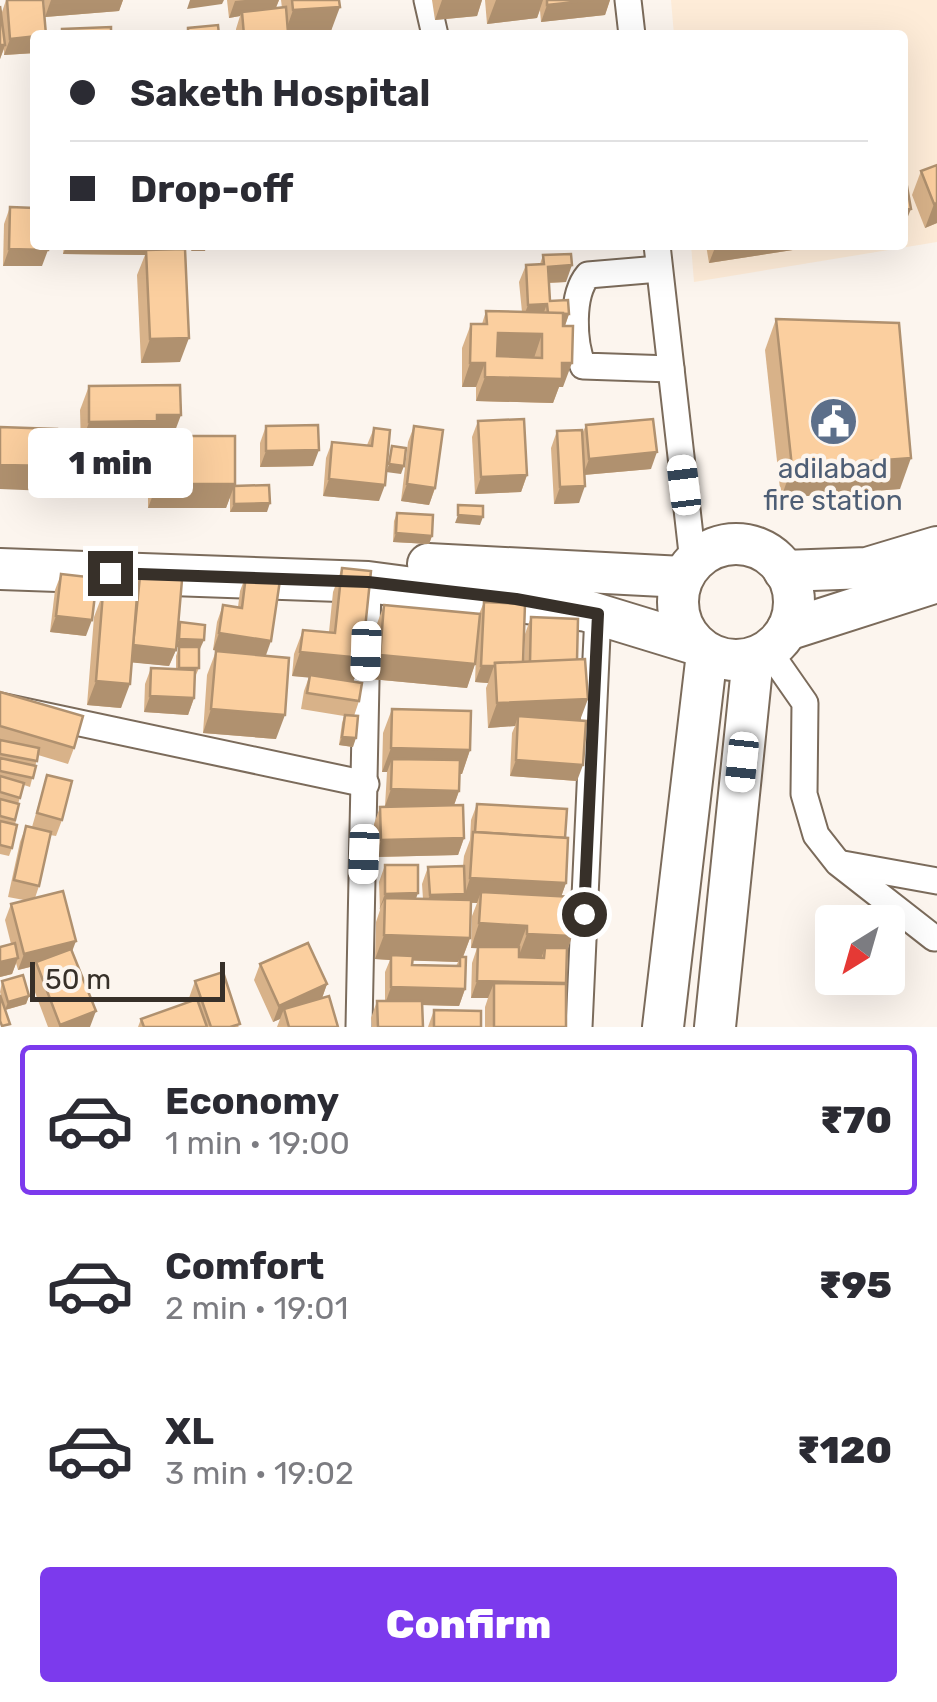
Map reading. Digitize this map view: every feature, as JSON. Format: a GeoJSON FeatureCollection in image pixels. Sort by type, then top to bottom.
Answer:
{"type":"FeatureCollection","features":[{"type":"Feature","properties":{"kind":"main road"},"geometry":{"type":"LineString","coordinates":[[0,543],[688,569]]}},
{"type":"Feature","properties":{"kind":"main road"},"geometry":{"type":"LineString","coordinates":[[663,1027],[701,648],[678,612],[688,569],[707,551],[741,544],[758,549],[784,571],[794,600],[769,646],[714,1027]]}},
{"type":"Feature","properties":{"kind":"main road"},"geometry":{"type":"LineString","coordinates":[[784,571],[867,568],[937,547]]}},
{"type":"Feature","properties":{"kind":"main road"},"geometry":{"type":"LineString","coordinates":[[0,569],[368,582],[516,599],[598,614],[727,660],[937,582]]}},
{"type":"Feature","properties":{"kind":"street"},"geometry":{"type":"LineString","coordinates":[[427,0],[434,30]]}},
{"type":"Feature","properties":{"kind":"street"},"geometry":{"type":"LineString","coordinates":[[628,0],[631,30]]}},
{"type":"Feature","properties":{"kind":"street"},"geometry":{"type":"LineString","coordinates":[[671,369],[583,366],[577,352],[578,287],[588,274],[658,257],[671,369],[688,569]]}},
{"type":"Feature","properties":{"kind":"street"},"geometry":{"type":"LineString","coordinates":[[359,1027],[368,582]]}},
{"type":"Feature","properties":{"kind":"street"},"geometry":{"type":"LineString","coordinates":[[579,1027],[598,614]]}},
{"type":"Feature","properties":{"kind":"street"},"geometry":{"type":"LineString","coordinates":[[769,646],[805,703],[804,794],[816,835],[838,863],[934,938]]}},
{"type":"Feature","properties":{"kind":"street"},"geometry":{"type":"LineString","coordinates":[[0,706],[366,784]]}},
{"type":"Feature","properties":{"kind":"street"},"geometry":{"type":"LineString","coordinates":[[838,863],[937,882]]}},
{"type":"Feature","properties":{"kind":"shaded area"},"geometry":{"type":"Polygon","coordinates":[[[671,0],[937,0],[937,242],[908,247],[908,30],[674,30],[671,0]]]}},
{"type":"Feature","properties":{"kind":"shaded area"},"geometry":{"type":"Polygon","coordinates":[[[691,250],[888,250],[694,282],[691,250]]]}},
{"type":"Feature","properties":{"kind":"building"},"geometry":{"type":"Polygon","coordinates":[[[7,0],[43,0],[46,30],[30,30],[30,37],[10,39],[7,0]]]}},
{"type":"Feature","properties":{"kind":"building"},"geometry":{"type":"Polygon","coordinates":[[[292,0],[339,0],[340,7],[293,10],[292,0]]]}},
{"type":"Feature","properties":{"kind":"building"},"geometry":{"type":"Polygon","coordinates":[[[547,0],[593,0],[547,5],[547,0]]]}},
{"type":"Feature","properties":{"kind":"building"},"geometry":{"type":"Polygon","coordinates":[[[0,6],[5,45],[0,45],[0,6]]]}},
{"type":"Feature","properties":{"kind":"building"},"geometry":{"type":"Polygon","coordinates":[[[286,7],[288,30],[244,30],[242,12],[286,7]]]}},
{"type":"Feature","properties":{"kind":"building"},"geometry":{"type":"Polygon","coordinates":[[[218,25],[218,30],[188,30],[218,25]]]}},
{"type":"Feature","properties":{"kind":"building"},"geometry":{"type":"Polygon","coordinates":[[[111,27],[111,30],[62,29],[111,27]]]}},
{"type":"Feature","properties":{"kind":"building"},"geometry":{"type":"Polygon","coordinates":[[[937,165],[937,203],[934,204],[921,171],[937,165]]]}},
{"type":"Feature","properties":{"kind":"building"},"geometry":{"type":"Polygon","coordinates":[[[10,207],[30,208],[30,250],[9,249],[10,207]]]}},
{"type":"Feature","properties":{"kind":"building"},"geometry":{"type":"Polygon","coordinates":[[[146,250],[185,250],[189,338],[150,339],[146,250]]]}},
{"type":"Feature","properties":{"kind":"building"},"geometry":{"type":"Polygon","coordinates":[[[571,254],[572,265],[548,267],[550,301],[568,300],[569,314],[548,313],[547,304],[528,305],[526,265],[544,264],[543,255],[571,254]]]}},
{"type":"Feature","properties":{"kind":"building"},"geometry":{"type":"Polygon","coordinates":[[[486,311],[563,313],[563,326],[573,326],[572,363],[562,363],[562,379],[485,377],[485,363],[470,363],[471,324],[487,324],[486,311]],[[498,333],[497,356],[542,358],[542,334],[498,333]]]}},
{"type":"Feature","properties":{"kind":"building","name":"adilabad fire station"},"geometry":{"type":"Polygon","coordinates":[[[776,319],[899,323],[911,458],[792,467],[776,319]]]}},
{"type":"Feature","properties":{"kind":"building"},"geometry":{"type":"Polygon","coordinates":[[[180,385],[181,415],[157,415],[157,421],[89,422],[89,386],[180,385]]]}},
{"type":"Feature","properties":{"kind":"building"},"geometry":{"type":"Polygon","coordinates":[[[524,419],[527,475],[481,477],[478,421],[524,419]]]}},
{"type":"Feature","properties":{"kind":"building"},"geometry":{"type":"Polygon","coordinates":[[[653,419],[657,452],[589,459],[586,425],[653,419]]]}},
{"type":"Feature","properties":{"kind":"building"},"geometry":{"type":"Polygon","coordinates":[[[318,425],[319,450],[266,451],[266,426],[318,425]]]}},
{"type":"Feature","properties":{"kind":"building"},"geometry":{"type":"Polygon","coordinates":[[[414,426],[443,430],[435,488],[407,484],[414,426]]]}},
{"type":"Feature","properties":{"kind":"building"},"geometry":{"type":"Polygon","coordinates":[[[0,427],[57,429],[56,466],[0,465],[0,427]]]}},
{"type":"Feature","properties":{"kind":"building"},"geometry":{"type":"Polygon","coordinates":[[[374,428],[390,430],[385,485],[329,479],[332,442],[372,446],[374,428]]]}},
{"type":"Feature","properties":{"kind":"building"},"geometry":{"type":"Polygon","coordinates":[[[582,430],[585,486],[560,487],[557,431],[582,430]]]}},
{"type":"Feature","properties":{"kind":"building"},"geometry":{"type":"Polygon","coordinates":[[[157,436],[235,436],[235,484],[157,484],[157,436]]]}},
{"type":"Feature","properties":{"kind":"building"},"geometry":{"type":"Polygon","coordinates":[[[392,446],[406,448],[404,466],[389,464],[392,446]]]}},
{"type":"Feature","properties":{"kind":"building"},"geometry":{"type":"Polygon","coordinates":[[[269,485],[270,503],[234,504],[234,486],[269,485]]]}},
{"type":"Feature","properties":{"kind":"building"},"geometry":{"type":"Polygon","coordinates":[[[458,505],[483,506],[483,517],[458,515],[458,505]]]}},
{"type":"Feature","properties":{"kind":"building"},"geometry":{"type":"Polygon","coordinates":[[[397,513],[433,515],[432,536],[396,533],[397,513]]]}},
{"type":"Feature","properties":{"kind":"building"},"geometry":{"type":"Polygon","coordinates":[[[342,568],[371,571],[362,658],[300,652],[303,630],[335,633],[342,568]]]}},
{"type":"Feature","properties":{"kind":"building"},"geometry":{"type":"Polygon","coordinates":[[[61,574],[97,578],[92,620],[56,616],[61,574]]]}},
{"type":"Feature","properties":{"kind":"building"},"geometry":{"type":"Polygon","coordinates":[[[246,575],[280,580],[271,641],[219,633],[223,605],[242,608],[246,575]]]}},
{"type":"Feature","properties":{"kind":"building"},"geometry":{"type":"Polygon","coordinates":[[[140,576],[182,580],[176,650],[133,645],[140,576]]]}},
{"type":"Feature","properties":{"kind":"building"},"geometry":{"type":"Polygon","coordinates":[[[103,593],[137,596],[130,684],[96,681],[103,593]]]}},
{"type":"Feature","properties":{"kind":"building"},"geometry":{"type":"Polygon","coordinates":[[[484,602],[525,604],[523,662],[481,666],[484,602]]]}},
{"type":"Feature","properties":{"kind":"building"},"geometry":{"type":"Polygon","coordinates":[[[384,605],[480,614],[475,664],[380,655],[384,605]]]}},
{"type":"Feature","properties":{"kind":"building"},"geometry":{"type":"Polygon","coordinates":[[[531,617],[578,619],[577,660],[530,662],[531,617]]]}},
{"type":"Feature","properties":{"kind":"building"},"geometry":{"type":"Polygon","coordinates":[[[180,622],[205,625],[204,640],[179,639],[180,622]]]}},
{"type":"Feature","properties":{"kind":"building"},"geometry":{"type":"Polygon","coordinates":[[[179,647],[199,647],[199,668],[179,668],[179,647]]]}},
{"type":"Feature","properties":{"kind":"building"},"geometry":{"type":"Polygon","coordinates":[[[216,651],[289,658],[285,715],[211,709],[216,651]]]}},
{"type":"Feature","properties":{"kind":"building"},"geometry":{"type":"Polygon","coordinates":[[[585,659],[588,699],[497,703],[495,663],[585,659]]]}},
{"type":"Feature","properties":{"kind":"building"},"geometry":{"type":"Polygon","coordinates":[[[151,668],[195,670],[194,698],[150,696],[151,668]]]}},
{"type":"Feature","properties":{"kind":"building"},"geometry":{"type":"Polygon","coordinates":[[[310,675],[362,683],[359,701],[307,693],[310,675]]]}},
{"type":"Feature","properties":{"kind":"building"},"geometry":{"type":"Polygon","coordinates":[[[0,692],[83,716],[74,748],[0,726],[0,692]]]}},
{"type":"Feature","properties":{"kind":"building"},"geometry":{"type":"Polygon","coordinates":[[[392,709],[471,711],[470,750],[391,748],[392,709]]]}},
{"type":"Feature","properties":{"kind":"building"},"geometry":{"type":"Polygon","coordinates":[[[345,715],[358,716],[356,738],[342,737],[345,715]]]}},
{"type":"Feature","properties":{"kind":"building"},"geometry":{"type":"Polygon","coordinates":[[[518,716],[586,721],[583,765],[516,760],[518,716]]]}},
{"type":"Feature","properties":{"kind":"building"},"geometry":{"type":"Polygon","coordinates":[[[0,740],[39,748],[37,761],[0,754],[0,740]]]}},
{"type":"Feature","properties":{"kind":"building"},"geometry":{"type":"Polygon","coordinates":[[[0,758],[36,766],[33,778],[0,771],[0,758]]]}},
{"type":"Feature","properties":{"kind":"building"},"geometry":{"type":"Polygon","coordinates":[[[392,759],[460,760],[459,791],[391,789],[392,759]]]}},
{"type":"Feature","properties":{"kind":"building"},"geometry":{"type":"Polygon","coordinates":[[[47,775],[72,781],[62,820],[37,813],[47,775]]]}},
{"type":"Feature","properties":{"kind":"building"},"geometry":{"type":"Polygon","coordinates":[[[0,776],[24,783],[20,798],[0,792],[0,776]]]}},
{"type":"Feature","properties":{"kind":"building"},"geometry":{"type":"Polygon","coordinates":[[[0,799],[19,804],[15,820],[0,816],[0,799]]]}},
{"type":"Feature","properties":{"kind":"building"},"geometry":{"type":"Polygon","coordinates":[[[477,804],[567,809],[565,838],[475,832],[477,804]]]}},
{"type":"Feature","properties":{"kind":"building"},"geometry":{"type":"Polygon","coordinates":[[[463,805],[464,838],[381,840],[380,807],[463,805]]]}},
{"type":"Feature","properties":{"kind":"building"},"geometry":{"type":"Polygon","coordinates":[[[0,821],[17,825],[12,848],[0,845],[0,821]]]}},
{"type":"Feature","properties":{"kind":"building"},"geometry":{"type":"Polygon","coordinates":[[[26,826],[51,832],[39,886],[14,880],[26,826]]]}},
{"type":"Feature","properties":{"kind":"building"},"geometry":{"type":"Polygon","coordinates":[[[473,832],[568,838],[566,883],[470,878],[473,832]]]}},
{"type":"Feature","properties":{"kind":"building"},"geometry":{"type":"Polygon","coordinates":[[[385,865],[418,865],[418,893],[385,894],[385,865]]]}},
{"type":"Feature","properties":{"kind":"building"},"geometry":{"type":"Polygon","coordinates":[[[464,866],[465,894],[430,895],[428,867],[464,866]]]}},
{"type":"Feature","properties":{"kind":"building"},"geometry":{"type":"Polygon","coordinates":[[[63,891],[76,941],[24,954],[11,904],[63,891]]]}},
{"type":"Feature","properties":{"kind":"building"},"geometry":{"type":"Polygon","coordinates":[[[481,892],[574,897],[572,936],[527,934],[527,926],[479,923],[481,892]]]}},
{"type":"Feature","properties":{"kind":"building"},"geometry":{"type":"Polygon","coordinates":[[[385,898],[471,900],[470,938],[384,935],[385,898]]]}},
{"type":"Feature","properties":{"kind":"building"},"geometry":{"type":"Polygon","coordinates":[[[15,943],[18,958],[0,962],[0,947],[15,943]]]}},
{"type":"Feature","properties":{"kind":"building"},"geometry":{"type":"Polygon","coordinates":[[[308,943],[327,984],[279,1006],[260,964],[308,943]]]}},
{"type":"Feature","properties":{"kind":"building"},"geometry":{"type":"Polygon","coordinates":[[[478,947],[519,947],[519,957],[544,958],[545,948],[567,948],[566,983],[477,981],[478,947]]]}},
{"type":"Feature","properties":{"kind":"building"},"geometry":{"type":"Polygon","coordinates":[[[71,949],[96,1011],[60,1025],[36,962],[71,949]]]}},
{"type":"Feature","properties":{"kind":"building"},"geometry":{"type":"Polygon","coordinates":[[[391,955],[413,956],[412,965],[460,966],[460,957],[466,957],[465,989],[391,987],[391,955]]]}},
{"type":"Feature","properties":{"kind":"building"},"geometry":{"type":"Polygon","coordinates":[[[223,972],[240,1024],[211,1027],[195,981],[223,972]]]}},
{"type":"Feature","properties":{"kind":"building"},"geometry":{"type":"Polygon","coordinates":[[[23,975],[29,996],[8,1002],[2,981],[23,975]]]}},
{"type":"Feature","properties":{"kind":"building"},"geometry":{"type":"Polygon","coordinates":[[[494,983],[566,984],[566,1027],[494,1027],[494,983]]]}},
{"type":"Feature","properties":{"kind":"building"},"geometry":{"type":"Polygon","coordinates":[[[0,995],[10,1024],[2,1026],[0,1021],[0,995]]]}},
{"type":"Feature","properties":{"kind":"building"},"geometry":{"type":"Polygon","coordinates":[[[329,996],[338,1027],[289,1027],[284,1009],[329,996]]]}},
{"type":"Feature","properties":{"kind":"building"},"geometry":{"type":"Polygon","coordinates":[[[197,999],[207,1027],[144,1027],[141,1019],[197,999]]]}},
{"type":"Feature","properties":{"kind":"building"},"geometry":{"type":"Polygon","coordinates":[[[377,1001],[422,1001],[423,1027],[378,1027],[377,1001]]]}},
{"type":"Feature","properties":{"kind":"building"},"geometry":{"type":"Polygon","coordinates":[[[434,1010],[481,1011],[481,1027],[434,1027],[434,1010]]]}},
{"type":"Feature","properties":{"kind":"place","name":"adilabad fire station"},"geometry":{"type":"Point","coordinates":[833,421]}},
{"type":"Feature","properties":{"kind":"route"},"geometry":{"type":"LineString","coordinates":[[110,573],[368,582],[516,599],[598,614],[584,914]]}}]}
